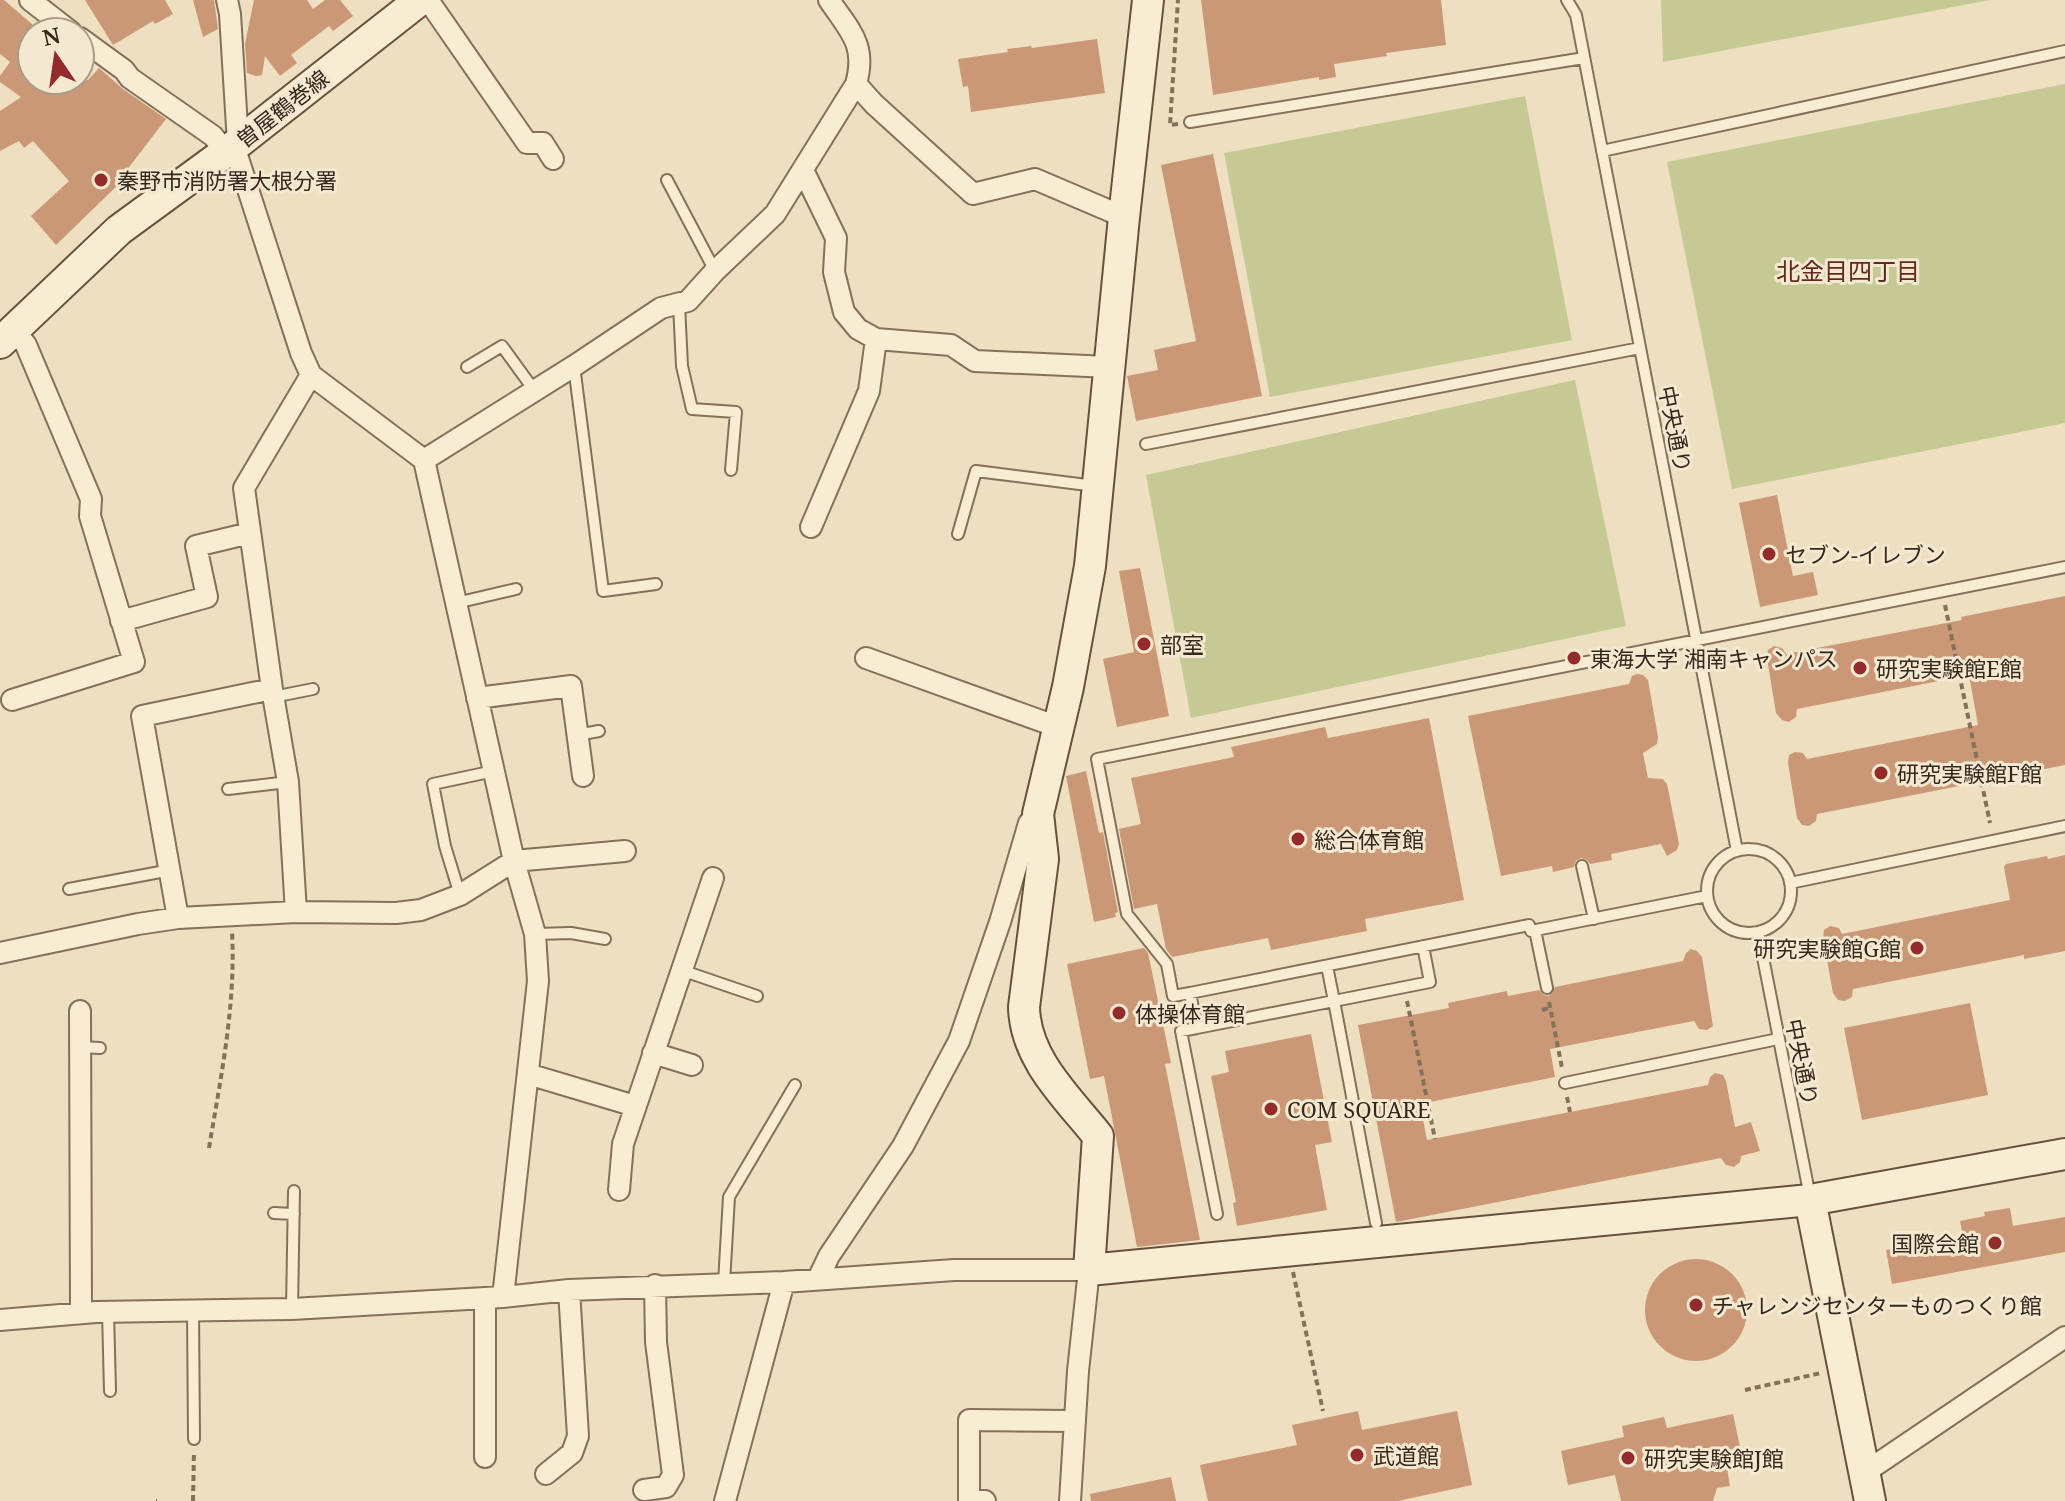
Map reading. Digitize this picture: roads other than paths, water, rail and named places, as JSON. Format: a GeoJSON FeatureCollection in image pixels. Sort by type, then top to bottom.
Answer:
{"type":"FeatureCollection","features":[{"type":"Feature","properties":{"kind":"street"},"geometry":{"type":"LineString","coordinates":[[30,0],[50,16]]}},
{"type":"Feature","properties":{"kind":"street"},"geometry":{"type":"LineString","coordinates":[[227,0],[233,147],[301,353],[311,375],[424,460],[514,861],[535,934],[538,981],[528,1074],[494,1297],[485,1457]]}},
{"type":"Feature","properties":{"kind":"street","name":"曽屋鶴巻線"},"geometry":{"type":"LineString","coordinates":[[7,336],[119,230],[233,147],[420,0]]}},
{"type":"Feature","properties":{"kind":"street"},"geometry":{"type":"LineString","coordinates":[[428,0],[527,143],[543,143],[553,159]]}},
{"type":"Feature","properties":{"kind":"street"},"geometry":{"type":"LineString","coordinates":[[424,460],[661,308],[688,301],[775,214],[856,84],[861,65],[856,40],[829,0]]}},
{"type":"Feature","properties":{"kind":"street"},"geometry":{"type":"LineString","coordinates":[[1070,1501],[1098,1136],[1041,1064],[1024,1027],[1027,975],[1043,859],[1038,814],[1068,687],[1090,566],[1148,0]]}},
{"type":"Feature","properties":{"kind":"street"},"geometry":{"type":"LineString","coordinates":[[96,50],[130,78],[233,147]]}},
{"type":"Feature","properties":{"kind":"street"},"geometry":{"type":"LineString","coordinates":[[856,84],[973,194],[1035,179],[1124,217]]}},
{"type":"Feature","properties":{"kind":"street"},"geometry":{"type":"LineString","coordinates":[[803,170],[836,238],[834,272],[844,312],[858,329],[876,339],[951,345],[975,361],[1109,367]]}},
{"type":"Feature","properties":{"kind":"street"},"geometry":{"type":"LineString","coordinates":[[7,336],[26,345],[91,499],[90,516],[134,662],[12,700]]}},
{"type":"Feature","properties":{"kind":"street"},"geometry":{"type":"LineString","coordinates":[[811,527],[869,391],[876,339]]}},
{"type":"Feature","properties":{"kind":"street"},"geometry":{"type":"LineString","coordinates":[[296,912],[288,782],[272,693],[244,488],[311,375]]}},
{"type":"Feature","properties":{"kind":"street"},"geometry":{"type":"LineString","coordinates":[[121,621],[207,597],[196,546],[250,533]]}},
{"type":"Feature","properties":{"kind":"street"},"geometry":{"type":"LineString","coordinates":[[866,658],[1058,727]]}},
{"type":"Feature","properties":{"kind":"street"},"geometry":{"type":"LineString","coordinates":[[477,698],[571,686],[583,776]]}},
{"type":"Feature","properties":{"kind":"street"},"geometry":{"type":"LineString","coordinates":[[178,918],[142,716],[272,693]]}},
{"type":"Feature","properties":{"kind":"street"},"geometry":{"type":"LineString","coordinates":[[818,1279],[829,1256],[903,1146],[959,1041],[1000,922],[1029,823],[1038,814]]}},
{"type":"Feature","properties":{"kind":"street"},"geometry":{"type":"LineString","coordinates":[[0,953],[178,918],[421,910],[460,895],[514,861],[625,851]]}},
{"type":"Feature","properties":{"kind":"street"},"geometry":{"type":"LineString","coordinates":[[619,1190],[623,1144],[713,878]]}},
{"type":"Feature","properties":{"kind":"street"},"geometry":{"type":"LineString","coordinates":[[80,1011],[90,1048],[81,1313]]}},
{"type":"Feature","properties":{"kind":"street"},"geometry":{"type":"LineString","coordinates":[[653,1053],[692,1065]]}},
{"type":"Feature","properties":{"kind":"street"},"geometry":{"type":"LineString","coordinates":[[528,1074],[635,1106]]}},
{"type":"Feature","properties":{"kind":"street"},"geometry":{"type":"LineString","coordinates":[[0,1320],[81,1313],[292,1309],[569,1290],[784,1282],[954,1270],[1089,1270],[1810,1200],[2065,1154]]}},
{"type":"Feature","properties":{"kind":"street"},"geometry":{"type":"LineString","coordinates":[[1810,1200],[1843,1368],[1862,1490],[2065,1337]]}},
{"type":"Feature","properties":{"kind":"street"},"geometry":{"type":"LineString","coordinates":[[725,1501],[784,1282]]}},
{"type":"Feature","properties":{"kind":"street"},"geometry":{"type":"LineString","coordinates":[[644,1490],[666,1487],[673,1475],[656,1342],[655,1285]]}},
{"type":"Feature","properties":{"kind":"street"},"geometry":{"type":"LineString","coordinates":[[546,1474],[572,1453],[578,1436],[569,1290]]}},
{"type":"Feature","properties":{"kind":"street"},"geometry":{"type":"LineString","coordinates":[[985,1501],[969,1500],[969,1420],[1075,1421]]}},
{"type":"Feature","properties":{"kind":"lane"},"geometry":{"type":"LineString","coordinates":[[1567,0],[1576,15]]}},
{"type":"Feature","properties":{"kind":"lane"},"geometry":{"type":"LineString","coordinates":[[1576,15],[1578,0]]}},
{"type":"Feature","properties":{"kind":"lane","name":"中央通り"},"geometry":{"type":"LineString","coordinates":[[1576,15],[1737,851]]}},
{"type":"Feature","properties":{"kind":"lane"},"geometry":{"type":"LineString","coordinates":[[1602,151],[2065,51]]}},
{"type":"Feature","properties":{"kind":"lane"},"geometry":{"type":"LineString","coordinates":[[1190,122],[1584,58]]}},
{"type":"Feature","properties":{"kind":"lane"},"geometry":{"type":"LineString","coordinates":[[667,180],[715,271]]}},
{"type":"Feature","properties":{"kind":"lane"},"geometry":{"type":"LineString","coordinates":[[679,305],[682,366],[692,409],[736,412],[731,470]]}},
{"type":"Feature","properties":{"kind":"lane"},"geometry":{"type":"LineString","coordinates":[[467,367],[502,346],[534,390]]}},
{"type":"Feature","properties":{"kind":"lane"},"geometry":{"type":"LineString","coordinates":[[1146,444],[1640,348]]}},
{"type":"Feature","properties":{"kind":"lane"},"geometry":{"type":"LineString","coordinates":[[574,366],[603,591],[656,584]]}},
{"type":"Feature","properties":{"kind":"lane"},"geometry":{"type":"LineString","coordinates":[[958,534],[976,471],[1097,487]]}},
{"type":"Feature","properties":{"kind":"lane"},"geometry":{"type":"LineString","coordinates":[[1707,896],[1531,931],[1529,925],[1173,996],[1167,964],[1127,914],[1097,759],[2065,567]]}},
{"type":"Feature","properties":{"kind":"lane"},"geometry":{"type":"LineString","coordinates":[[456,603],[516,589]]}},
{"type":"Feature","properties":{"kind":"lane"},"geometry":{"type":"LineString","coordinates":[[272,693],[313,689]]}},
{"type":"Feature","properties":{"kind":"lane"},"geometry":{"type":"LineString","coordinates":[[577,735],[599,731]]}},
{"type":"Feature","properties":{"kind":"lane"},"geometry":{"type":"LineString","coordinates":[[460,895],[445,846],[433,784],[494,771]]}},
{"type":"Feature","properties":{"kind":"lane"},"geometry":{"type":"LineString","coordinates":[[228,789],[288,782]]}},
{"type":"Feature","properties":{"kind":"lane"},"geometry":{"type":"LineString","coordinates":[[1790,883],[2065,826]]}},
{"type":"Feature","properties":{"kind":"lane"},"geometry":{"type":"LineString","coordinates":[[1760,850],[1773,856],[1783,867],[1790,883],[1787,908],[1780,919],[1758,932],[1744,933],[1721,923],[1712,913],[1707,896],[1706,886],[1711,872],[1719,860],[1737,851],[1760,850]]}},
{"type":"Feature","properties":{"kind":"lane"},"geometry":{"type":"LineString","coordinates":[[1582,866],[1594,919]]}},
{"type":"Feature","properties":{"kind":"lane"},"geometry":{"type":"LineString","coordinates":[[69,889],[171,870]]}},
{"type":"Feature","properties":{"kind":"lane"},"geometry":{"type":"LineString","coordinates":[[1535,930],[1547,988]]}},
{"type":"Feature","properties":{"kind":"lane","name":"中央通り"},"geometry":{"type":"LineString","coordinates":[[1758,932],[1810,1200]]}},
{"type":"Feature","properties":{"kind":"lane"},"geometry":{"type":"LineString","coordinates":[[535,934],[571,933],[605,939]]}},
{"type":"Feature","properties":{"kind":"lane"},"geometry":{"type":"LineString","coordinates":[[1217,1214],[1181,1031],[1430,982],[1423,946]]}},
{"type":"Feature","properties":{"kind":"lane"},"geometry":{"type":"LineString","coordinates":[[1327,966],[1376,1223]]}},
{"type":"Feature","properties":{"kind":"lane"},"geometry":{"type":"LineString","coordinates":[[681,970],[757,996]]}},
{"type":"Feature","properties":{"kind":"lane"},"geometry":{"type":"LineString","coordinates":[[1190,993],[1197,1028]]}},
{"type":"Feature","properties":{"kind":"lane"},"geometry":{"type":"LineString","coordinates":[[1565,1083],[1778,1039]]}},
{"type":"Feature","properties":{"kind":"lane"},"geometry":{"type":"LineString","coordinates":[[724,1283],[729,1197],[795,1085]]}},
{"type":"Feature","properties":{"kind":"lane"},"geometry":{"type":"LineString","coordinates":[[292,1309],[294,1191]]}},
{"type":"Feature","properties":{"kind":"lane"},"geometry":{"type":"LineString","coordinates":[[274,1213],[294,1214]]}},
{"type":"Feature","properties":{"kind":"lane"},"geometry":{"type":"LineString","coordinates":[[193,1310],[194,1439]]}},
{"type":"Feature","properties":{"kind":"lane"},"geometry":{"type":"LineString","coordinates":[[108,1312],[110,1391]]}},
{"type":"Feature","properties":{"kind":"place","name":"秦野市消防署大根分署"},"geometry":{"type":"Point","coordinates":[101,180]}},
{"type":"Feature","properties":{"kind":"place","name":"セブン-イレブン"},"geometry":{"type":"Point","coordinates":[1769,554]}},
{"type":"Feature","properties":{"kind":"place","name":"部室"},"geometry":{"type":"Point","coordinates":[1144,644]}},
{"type":"Feature","properties":{"kind":"place","name":"東海大学 湘南キャンパス"},"geometry":{"type":"Point","coordinates":[1574,658]}},
{"type":"Feature","properties":{"kind":"place","name":"研究実験館E館"},"geometry":{"type":"Point","coordinates":[1860,668]}},
{"type":"Feature","properties":{"kind":"place","name":"研究実験館F館"},"geometry":{"type":"Point","coordinates":[1881,773]}},
{"type":"Feature","properties":{"kind":"place","name":"総合体育館"},"geometry":{"type":"Point","coordinates":[1298,839]}},
{"type":"Feature","properties":{"kind":"place","name":"研究実験館G館"},"geometry":{"type":"Point","coordinates":[1917,948]}},
{"type":"Feature","properties":{"kind":"place","name":"体操体育館"},"geometry":{"type":"Point","coordinates":[1119,1013]}},
{"type":"Feature","properties":{"kind":"place","name":"COM SQUARE"},"geometry":{"type":"Point","coordinates":[1271,1109]}},
{"type":"Feature","properties":{"kind":"place","name":"国際会館"},"geometry":{"type":"Point","coordinates":[1995,1243]}},
{"type":"Feature","properties":{"kind":"place","name":"チャレンジセンターものつくり館"},"geometry":{"type":"Point","coordinates":[1696,1305]}},
{"type":"Feature","properties":{"kind":"place","name":"武道館"},"geometry":{"type":"Point","coordinates":[1357,1455]}},
{"type":"Feature","properties":{"kind":"place","name":"研究実験館J館"},"geometry":{"type":"Point","coordinates":[1628,1458]}},
{"type":"Feature","properties":{"kind":"district","name":"北金目四丁目"},"geometry":{"type":"Point","coordinates":[1848,270]}}]}
